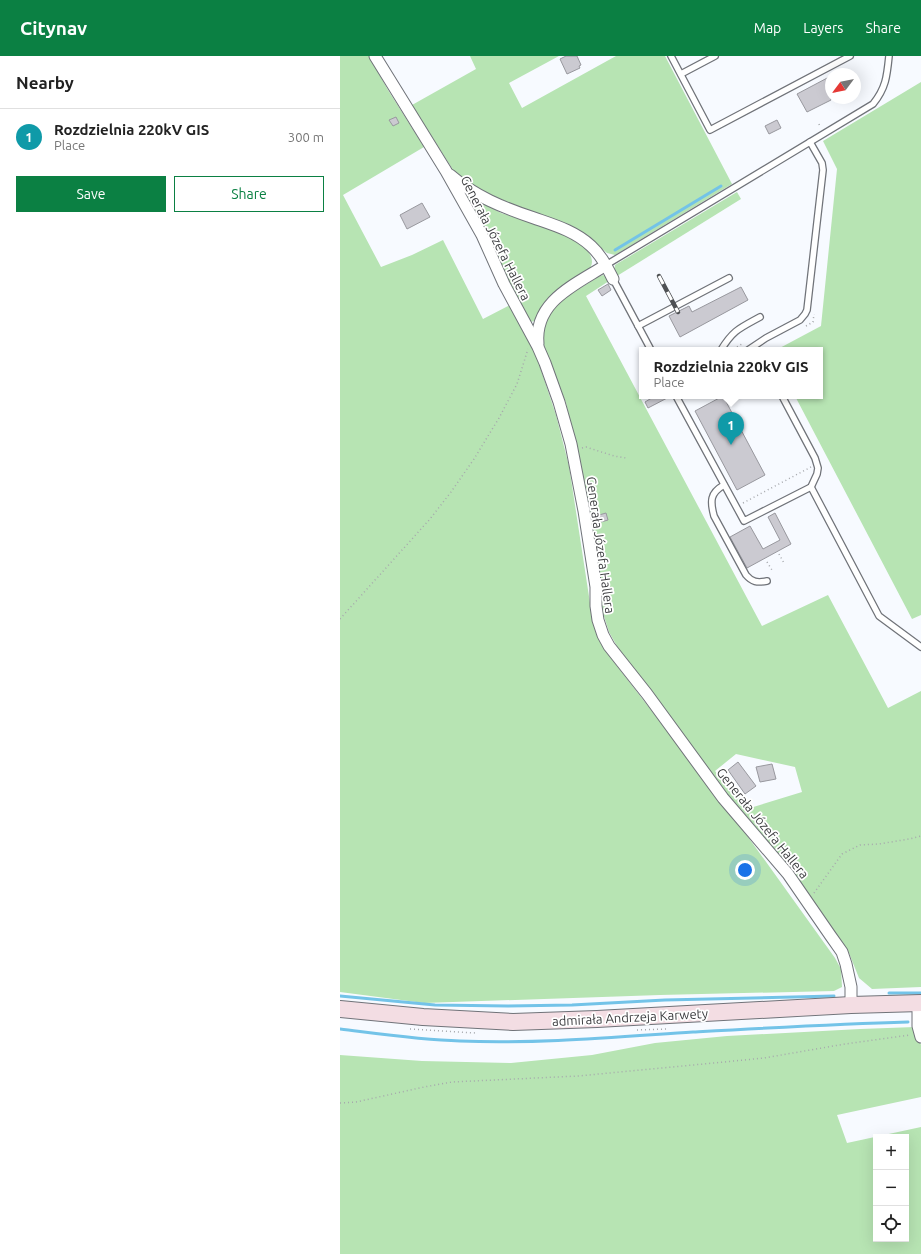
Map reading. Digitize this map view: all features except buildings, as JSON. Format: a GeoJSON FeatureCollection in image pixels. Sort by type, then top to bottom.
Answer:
{"type":"FeatureCollection","features":[{"type":"Feature","properties":{"kind":"main road","name":"admirała Andrzeja Karwety"},"geometry":{"type":"LineString","coordinates":[[340,1009],[423,1017],[513,1022],[590,1020],[851,1005],[919,1003]]}},
{"type":"Feature","properties":{"kind":"street","name":"Generała Józefa Hallera"},"geometry":{"type":"LineString","coordinates":[[375,56],[446,171],[482,235],[504,284],[538,346],[559,402],[572,451],[592,561],[598,620],[602,635],[723,798],[788,874],[842,952],[849,973],[851,1005]]}},
{"type":"Feature","properties":{"kind":"street"},"geometry":{"type":"LineString","coordinates":[[446,171],[460,184],[482,197],[511,210],[568,231],[580,238],[591,246],[599,255],[613,279]]}},
{"type":"Feature","properties":{"kind":"street"},"geometry":{"type":"LineString","coordinates":[[538,346],[538,328],[548,306],[557,296],[606,265]]}},
{"type":"Feature","properties":{"kind":"street"},"geometry":{"type":"LineString","coordinates":[[919,1003],[918,1021],[920,1035]]}},
{"type":"Feature","properties":{"kind":"lane"},"geometry":{"type":"LineString","coordinates":[[671,56],[710,130],[850,56]]}},
{"type":"Feature","properties":{"kind":"lane"},"geometry":{"type":"LineString","coordinates":[[681,74],[715,56]]}},
{"type":"Feature","properties":{"kind":"lane"},"geometry":{"type":"LineString","coordinates":[[606,265],[872,104],[880,95],[885,86],[889,56]]}},
{"type":"Feature","properties":{"kind":"lane"},"geometry":{"type":"LineString","coordinates":[[753,347],[766,338],[800,320],[806,314],[822,170],[822,163],[810,142]]}},
{"type":"Feature","properties":{"kind":"lane"},"geometry":{"type":"LineString","coordinates":[[638,326],[729,278]]}},
{"type":"Feature","properties":{"kind":"lane"},"geometry":{"type":"LineString","coordinates":[[613,279],[649,347]]}},
{"type":"Feature","properties":{"kind":"lane"},"geometry":{"type":"LineString","coordinates":[[723,347],[733,333],[742,326],[760,317]]}},
{"type":"Feature","properties":{"kind":"lane"},"geometry":{"type":"LineString","coordinates":[[679,399],[744,521],[811,487],[817,474],[817,464],[815,458],[784,399]]}},
{"type":"Feature","properties":{"kind":"lane"},"geometry":{"type":"LineString","coordinates":[[724,485],[717,489],[712,495],[711,506],[714,516],[746,576],[751,581],[759,583],[766,581]]}},
{"type":"Feature","properties":{"kind":"lane"},"geometry":{"type":"LineString","coordinates":[[811,487],[879,616],[921,647]]}},
{"type":"Feature","properties":{"kind":"path"},"geometry":{"type":"LineString","coordinates":[[340,619],[430,519],[474,459],[499,418],[517,384],[531,334]]}},
{"type":"Feature","properties":{"kind":"path"},"geometry":{"type":"LineString","coordinates":[[572,451],[586,447],[614,456],[626,458]]}},
{"type":"Feature","properties":{"kind":"path"},"geometry":{"type":"LineString","coordinates":[[736,507],[817,464]]}},
{"type":"Feature","properties":{"kind":"path"},"geometry":{"type":"LineString","coordinates":[[779,554],[784,563]]}},
{"type":"Feature","properties":{"kind":"path"},"geometry":{"type":"LineString","coordinates":[[767,562],[772,570]]}},
{"type":"Feature","properties":{"kind":"path"},"geometry":{"type":"LineString","coordinates":[[807,902],[842,854],[860,845],[909,840],[921,836]]}},
{"type":"Feature","properties":{"kind":"path"},"geometry":{"type":"LineString","coordinates":[[340,1103],[356,1102],[452,1082],[578,1076],[764,1058],[844,1044],[920,1035]]}},
{"type":"Feature","properties":{"kind":"green space"},"geometry":{"type":"Polygon","coordinates":[[[340,56],[369,56],[388,90],[424,147],[343,195],[381,267],[412,255],[443,240],[483,319],[512,304],[538,361],[556,415],[569,466],[592,616],[600,639],[610,657],[733,816],[835,958],[841,969],[842,987],[834,991],[424,1003],[340,992],[340,56]]]}},
{"type":"Feature","properties":{"kind":"green space"},"geometry":{"type":"Polygon","coordinates":[[[470,56],[559,56],[509,83],[522,108],[616,56],[665,56],[732,184],[615,255],[607,253],[585,234],[570,225],[548,219],[491,195],[471,184],[453,170],[412,105],[476,69],[470,56]]]}},
{"type":"Feature","properties":{"kind":"green space"},"geometry":{"type":"Polygon","coordinates":[[[921,82],[921,615],[912,619],[797,399],[823,399],[823,347],[782,347],[821,326],[837,169],[823,141],[921,82]]]}},
{"type":"Feature","properties":{"kind":"green space"},"geometry":{"type":"Polygon","coordinates":[[[458,189],[501,213],[554,230],[581,244],[589,253],[592,262],[589,271],[570,281],[552,294],[543,304],[535,321],[530,322],[458,189]]]}},
{"type":"Feature","properties":{"kind":"green space"},"geometry":{"type":"Polygon","coordinates":[[[737,192],[741,199],[617,276],[614,270],[615,265],[737,192]]]}},
{"type":"Feature","properties":{"kind":"green space"},"geometry":{"type":"Polygon","coordinates":[[[603,275],[607,277],[609,281],[586,296],[639,395],[639,399],[641,399],[762,626],[828,595],[888,708],[921,691],[921,987],[872,989],[859,978],[849,953],[786,864],[731,799],[618,648],[609,632],[603,613],[597,557],[581,467],[566,403],[548,359],[544,345],[543,334],[545,322],[558,302],[598,277],[603,275]],[[736,754],[715,771],[750,808],[802,792],[795,767],[736,754]]]}},
{"type":"Feature","properties":{"kind":"green space"},"geometry":{"type":"Polygon","coordinates":[[[915,1027],[921,1045],[921,1097],[837,1115],[847,1143],[873,1137],[873,1242],[909,1242],[909,1134],[889,1134],[921,1127],[921,1254],[340,1254],[340,1055],[422,1061],[511,1063],[592,1055],[655,1043],[727,1036],[915,1027]]]}},
{"type":"Feature","properties":{"kind":"waterway"},"geometry":{"type":"LineString","coordinates":[[615,250],[721,186]]}},
{"type":"Feature","properties":{"kind":"waterway"},"geometry":{"type":"LineString","coordinates":[[889,993],[921,993]]}},
{"type":"Feature","properties":{"kind":"waterway"},"geometry":{"type":"LineString","coordinates":[[340,996],[435,1005],[508,1006],[834,996]]}},
{"type":"Feature","properties":{"kind":"waterway"},"geometry":{"type":"LineString","coordinates":[[340,1029],[430,1039],[518,1042],[577,1040],[800,1026],[908,1022]]}},
{"type":"Feature","properties":{"kind":"railway"},"geometry":{"type":"LineString","coordinates":[[659,276],[678,312]]}},
{"type":"Feature","properties":{"kind":"place","name":"Rozdzielnia 220kV GIS"},"geometry":{"type":"Point","coordinates":[731,445]}}]}
